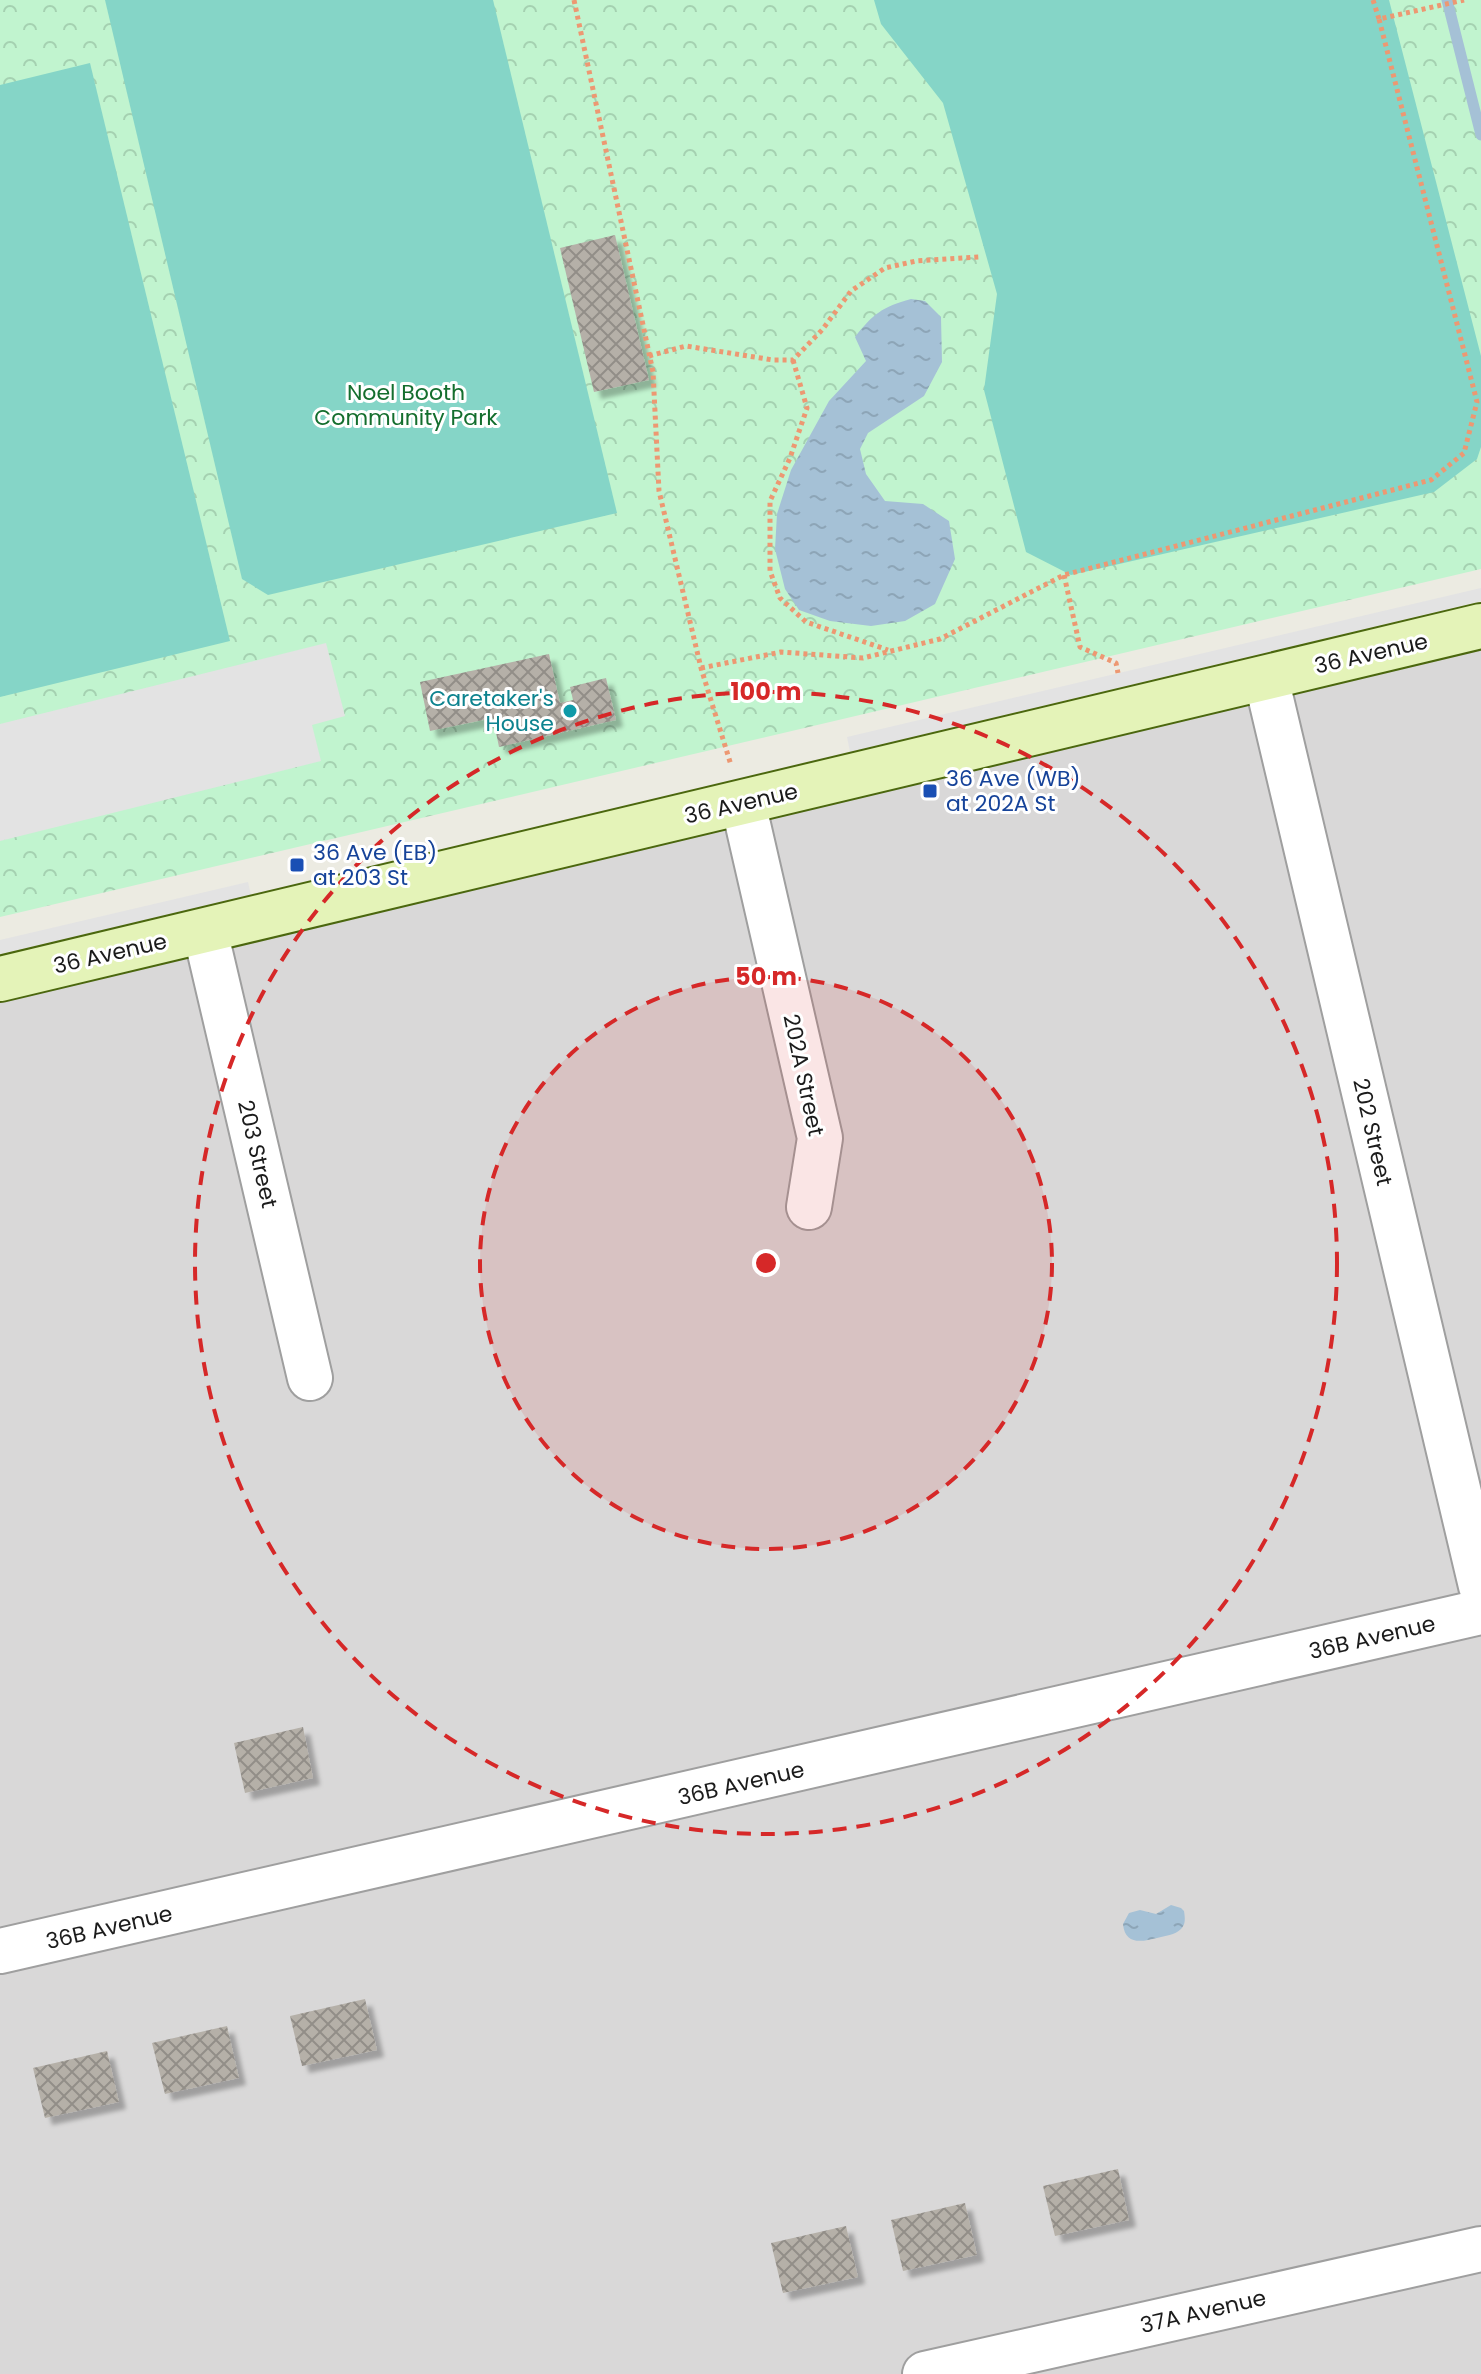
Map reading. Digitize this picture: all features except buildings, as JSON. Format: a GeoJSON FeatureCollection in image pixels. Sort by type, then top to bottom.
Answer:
{"type":"FeatureCollection","features":[{"type":"Feature","properties":{"kind":"main road","name":"36 Avenue"},"geometry":{"type":"LineString","coordinates":[[0,979],[1481,626]]}},
{"type":"Feature","properties":{"kind":"street","name":"202 Street"},"geometry":{"type":"LineString","coordinates":[[1266,678],[1481,1586]]}},
{"type":"Feature","properties":{"kind":"street","name":"202A Street"},"geometry":{"type":"LineString","coordinates":[[743,803],[820,1138],[809,1207]]}},
{"type":"Feature","properties":{"kind":"street","name":"203 Street"},"geometry":{"type":"LineString","coordinates":[[205,931],[310,1378]]}},
{"type":"Feature","properties":{"kind":"street","name":"36B Avenue"},"geometry":{"type":"LineString","coordinates":[[0,1951],[1481,1612]]}},
{"type":"Feature","properties":{"kind":"street","name":"37A Avenue"},"geometry":{"type":"LineString","coordinates":[[925,2374],[1481,2249]]}},
{"type":"Feature","properties":{"kind":"path"},"geometry":{"type":"LineString","coordinates":[[574,0],[653,372],[659,491],[701,668],[743,803]]}},
{"type":"Feature","properties":{"kind":"path"},"geometry":{"type":"LineString","coordinates":[[701,668],[781,652],[863,658],[940,639],[1064,575],[1431,480],[1464,453],[1477,402],[1373,0]]}},
{"type":"Feature","properties":{"kind":"path"},"geometry":{"type":"LineString","coordinates":[[1379,19],[1464,0]]}},
{"type":"Feature","properties":{"kind":"path"},"geometry":{"type":"LineString","coordinates":[[649,356],[686,346],[773,360],[793,360],[822,330],[851,291],[885,268],[916,261],[979,257]]}},
{"type":"Feature","properties":{"kind":"path"},"geometry":{"type":"LineString","coordinates":[[793,360],[807,408],[790,458],[770,501],[770,571],[780,598],[806,622],[891,651]]}},
{"type":"Feature","properties":{"kind":"path"},"geometry":{"type":"LineString","coordinates":[[1064,575],[1080,647],[1116,663],[1126,711]]}},
{"type":"Feature","properties":{"kind":"shaded area"},"geometry":{"type":"Polygon","coordinates":[[[1481,588],[1481,601],[850,752],[847,737],[1481,588]]]}},
{"type":"Feature","properties":{"kind":"shaded area"},"geometry":{"type":"Polygon","coordinates":[[[1481,628],[1481,2374],[0,2374],[0,982],[1481,628]]]}},
{"type":"Feature","properties":{"kind":"shaded area"},"geometry":{"type":"Polygon","coordinates":[[[326,643],[345,716],[312,725],[321,761],[0,841],[0,724],[326,643]]]}},
{"type":"Feature","properties":{"kind":"shaded area"},"geometry":{"type":"Polygon","coordinates":[[[248,882],[251,895],[0,954],[0,940],[248,882]]]}},
{"type":"Feature","properties":{"kind":"green space","name":"Noel Booth Community Park"},"geometry":{"type":"Polygon","coordinates":[[[0,0],[1481,0],[1481,569],[0,917],[0,0]]]}},
{"type":"Feature","properties":{"kind":"green space"},"geometry":{"type":"Polygon","coordinates":[[[105,0],[493,0],[617,513],[268,595],[242,579],[105,0]]]}},
{"type":"Feature","properties":{"kind":"green space"},"geometry":{"type":"Polygon","coordinates":[[[874,0],[1389,0],[1481,356],[1481,447],[1477,459],[1434,492],[1071,575],[1026,552],[984,390],[997,294],[943,103],[881,24],[874,0]]]}},
{"type":"Feature","properties":{"kind":"green space"},"geometry":{"type":"Polygon","coordinates":[[[90,63],[230,641],[0,697],[0,85],[90,63]]]}},
{"type":"Feature","properties":{"kind":"water"},"geometry":{"type":"Polygon","coordinates":[[[911,299],[925,301],[941,317],[942,362],[924,396],[868,433],[860,449],[866,474],[885,501],[923,504],[949,521],[955,559],[935,604],[905,621],[871,626],[830,621],[799,610],[785,589],[775,549],[777,514],[791,470],[829,401],[866,361],[855,337],[879,312],[911,299]]]}},
{"type":"Feature","properties":{"kind":"water"},"geometry":{"type":"Polygon","coordinates":[[[1171,1905],[1184,1911],[1183,1927],[1179,1931],[1145,1940],[1127,1936],[1123,1924],[1129,1913],[1140,1910],[1156,1914],[1171,1905]]]}},
{"type":"Feature","properties":{"kind":"waterway"},"geometry":{"type":"LineString","coordinates":[[1447,0],[1481,135]]}},
{"type":"Feature","properties":{"kind":"place","name":"Caretaker's House"},"geometry":{"type":"Point","coordinates":[570,711]}},
{"type":"Feature","properties":{"kind":"place","name":"36 Ave (WB) at 202A St"},"geometry":{"type":"Point","coordinates":[930,791]}},
{"type":"Feature","properties":{"kind":"place","name":"36 Ave (EB) at 203 St"},"geometry":{"type":"Point","coordinates":[297,865]}}]}
